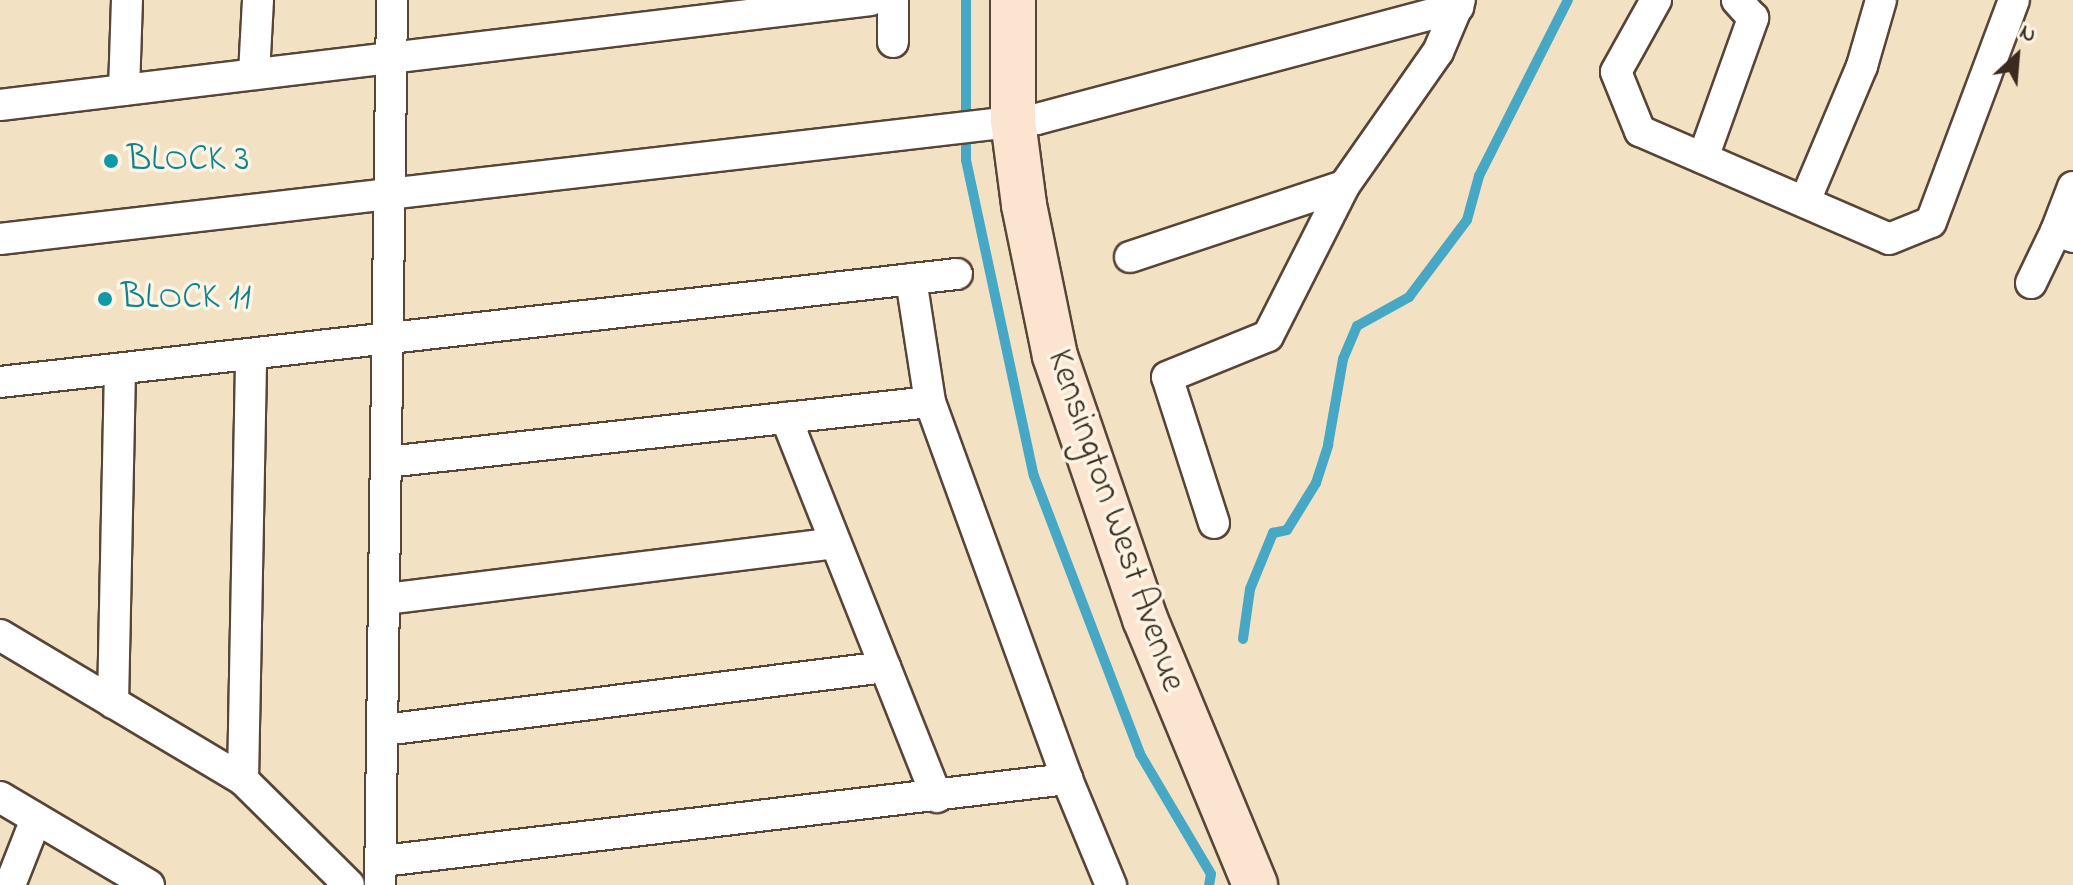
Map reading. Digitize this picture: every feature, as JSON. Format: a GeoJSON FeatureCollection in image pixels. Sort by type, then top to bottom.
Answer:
{"type":"FeatureCollection","features":[{"type":"Feature","properties":{"kind":"street"},"geometry":{"type":"LineString","coordinates":[[124,90],[127,0]]}},
{"type":"Feature","properties":{"kind":"street"},"geometry":{"type":"LineString","coordinates":[[254,74],[258,0]]}},
{"type":"Feature","properties":{"kind":"street"},"geometry":{"type":"LineString","coordinates":[[392,0],[381,873],[1067,779]]}},
{"type":"Feature","properties":{"kind":"street"},"geometry":{"type":"LineString","coordinates":[[0,105],[391,55],[871,0]]}},
{"type":"Feature","properties":{"kind":"street"},"geometry":{"type":"LineString","coordinates":[[893,0],[893,42]]}},
{"type":"Feature","properties":{"kind":"street","name":"Kensington West Avenue"},"geometry":{"type":"LineString","coordinates":[[1013,0],[1013,121],[1040,287],[1080,440],[1201,763],[1255,885]]}},
{"type":"Feature","properties":{"kind":"street"},"geometry":{"type":"LineString","coordinates":[[1656,0],[1616,72],[1640,131],[1889,239],[1931,222],[2014,0]]}},
{"type":"Feature","properties":{"kind":"street"},"geometry":{"type":"LineString","coordinates":[[1703,158],[1753,18],[1737,0]]}},
{"type":"Feature","properties":{"kind":"street"},"geometry":{"type":"LineString","coordinates":[[1805,201],[1862,66],[1881,0]]}},
{"type":"Feature","properties":{"kind":"street"},"geometry":{"type":"LineString","coordinates":[[0,239],[1070,113],[1459,3]]}},
{"type":"Feature","properties":{"kind":"street"},"geometry":{"type":"LineString","coordinates":[[1214,523],[1167,377],[1268,336],[1344,186],[1438,52],[1459,3]]}},
{"type":"Feature","properties":{"kind":"street"},"geometry":{"type":"LineString","coordinates":[[1130,257],[1344,186]]}},
{"type":"Feature","properties":{"kind":"street"},"geometry":{"type":"LineString","coordinates":[[2031,283],[2064,234],[2073,187]]}},
{"type":"Feature","properties":{"kind":"street"},"geometry":{"type":"LineString","coordinates":[[0,382],[957,274]]}},
{"type":"Feature","properties":{"kind":"street"},"geometry":{"type":"LineString","coordinates":[[911,279],[930,402],[1067,779],[1111,885]]}},
{"type":"Feature","properties":{"kind":"street"},"geometry":{"type":"LineString","coordinates":[[243,780],[251,354]]}},
{"type":"Feature","properties":{"kind":"street"},"geometry":{"type":"LineString","coordinates":[[113,703],[120,369]]}},
{"type":"Feature","properties":{"kind":"street"},"geometry":{"type":"LineString","coordinates":[[387,462],[930,402]]}},
{"type":"Feature","properties":{"kind":"street"},"geometry":{"type":"LineString","coordinates":[[786,418],[937,797]]}},
{"type":"Feature","properties":{"kind":"street"},"geometry":{"type":"LineString","coordinates":[[386,599],[835,543]]}},
{"type":"Feature","properties":{"kind":"street"},"geometry":{"type":"LineString","coordinates":[[0,635],[243,780],[349,885]]}},
{"type":"Feature","properties":{"kind":"street"},"geometry":{"type":"LineString","coordinates":[[384,730],[885,667]]}},
{"type":"Feature","properties":{"kind":"street"},"geometry":{"type":"LineString","coordinates":[[0,797],[142,883]]}},
{"type":"Feature","properties":{"kind":"street"},"geometry":{"type":"LineString","coordinates":[[10,885],[36,819]]}},
{"type":"Feature","properties":{"kind":"waterway"},"geometry":{"type":"LineString","coordinates":[[966,0],[966,160],[1034,476],[1140,754],[1211,874],[1209,885]]}},
{"type":"Feature","properties":{"kind":"waterway"},"geometry":{"type":"LineString","coordinates":[[1243,639],[1250,589],[1273,533],[1287,530],[1316,483],[1328,445],[1343,359],[1357,326],[1409,297],[1467,220],[1479,176],[1568,0]]}},
{"type":"Feature","properties":{"kind":"place","name":"BLOCK 3"},"geometry":{"type":"Point","coordinates":[111,161]}},
{"type":"Feature","properties":{"kind":"place","name":"BLOCK 11"},"geometry":{"type":"Point","coordinates":[105,299]}}]}
